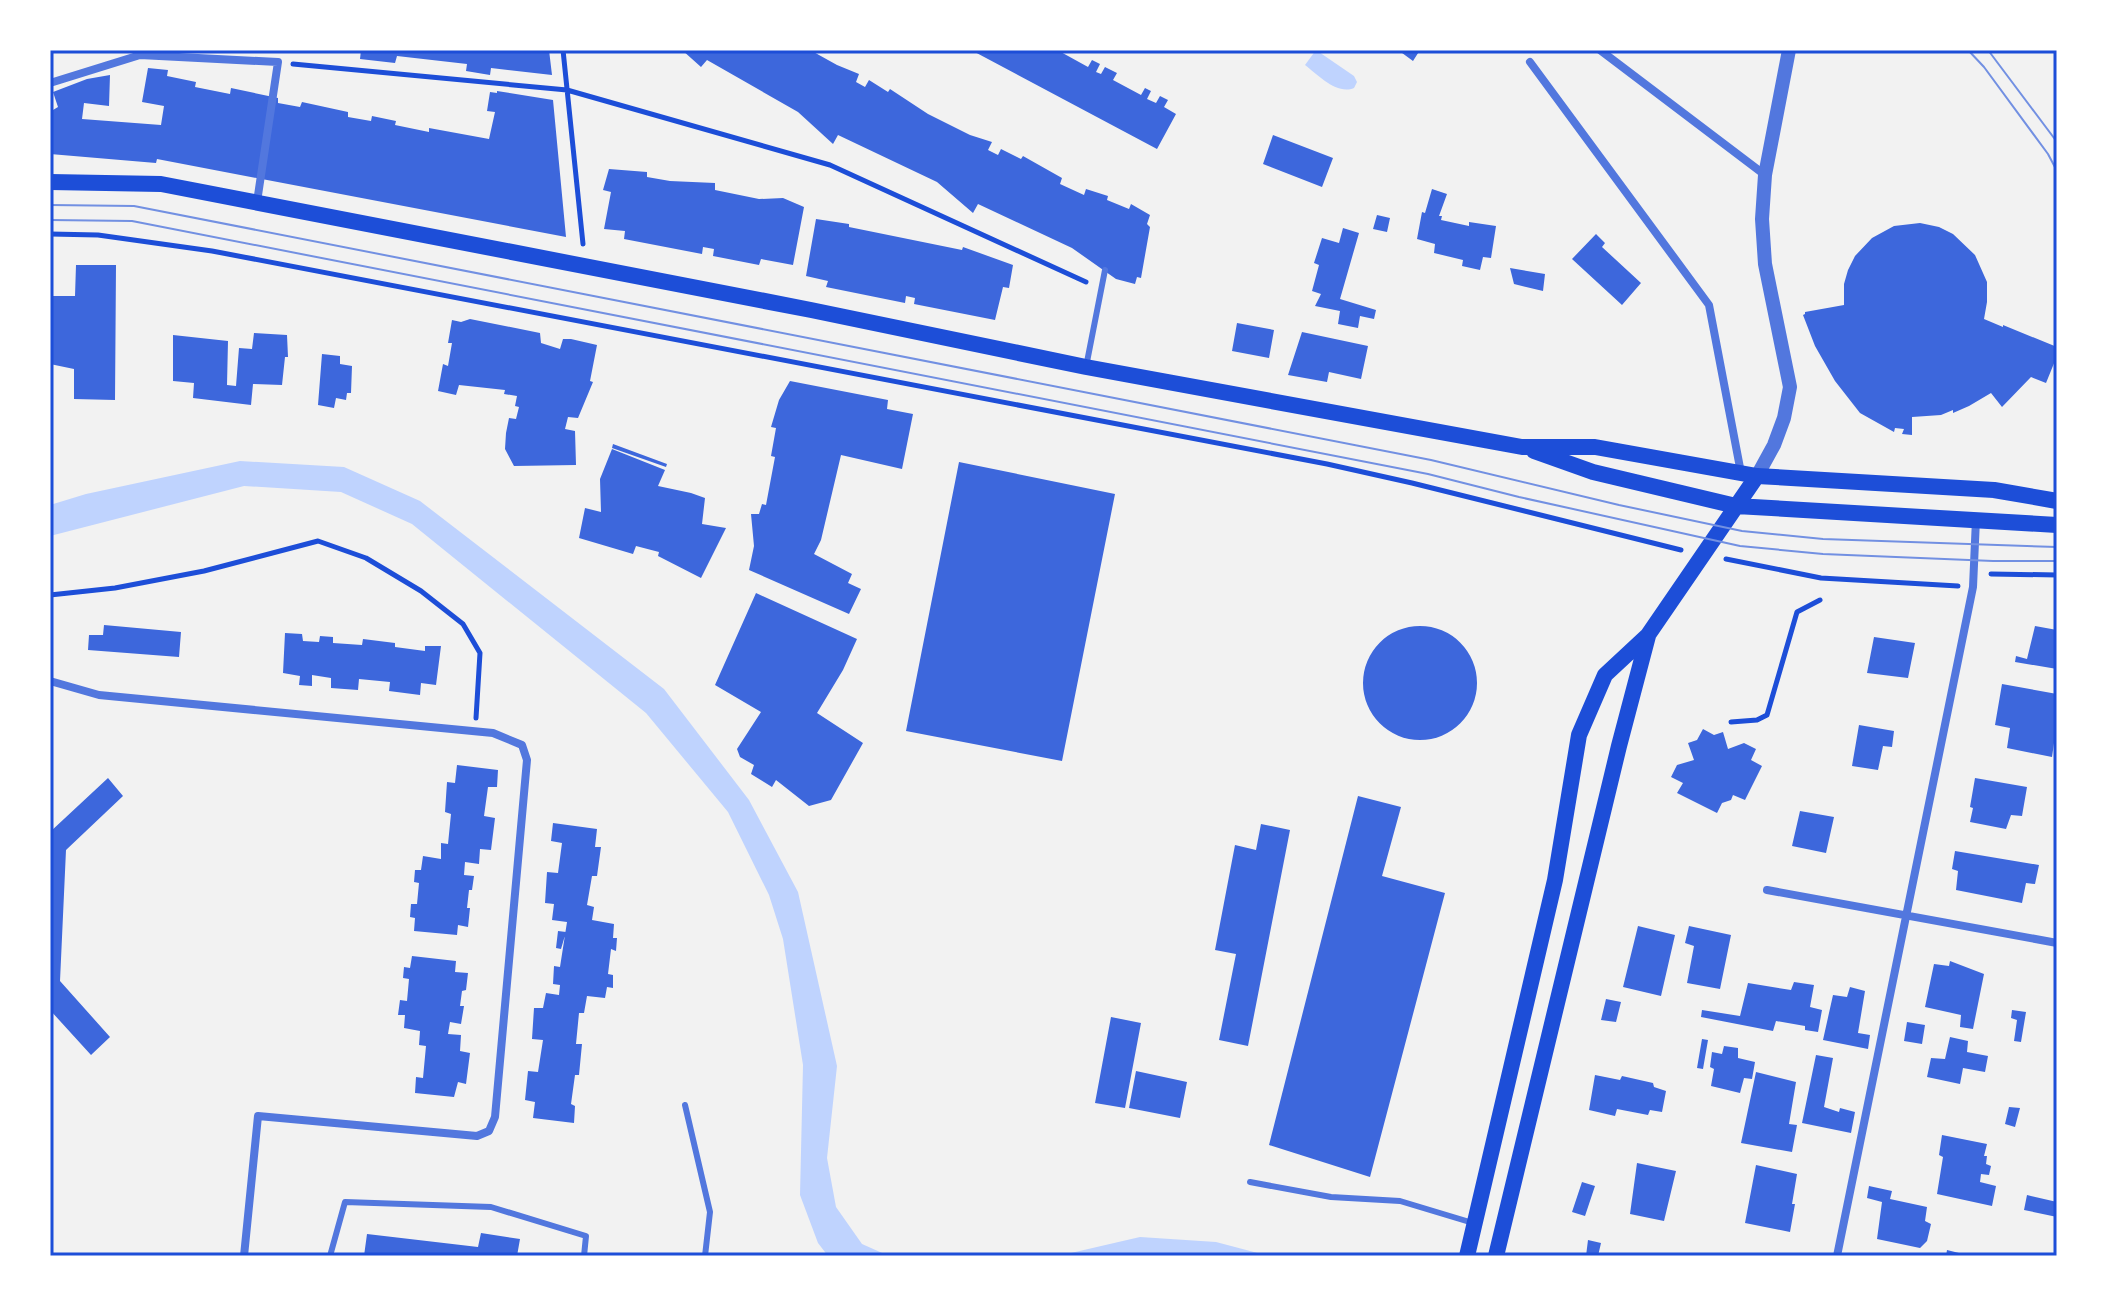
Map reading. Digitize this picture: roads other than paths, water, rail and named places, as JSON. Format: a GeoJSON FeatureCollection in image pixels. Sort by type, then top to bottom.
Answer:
{"type":"FeatureCollection","features":[{"type":"Feature","properties":{"kind":"main road"},"geometry":{"type":"LineString","coordinates":[[50,182],[161,184],[257,202],[1086,367],[1522,447],[1593,472],[1736,506],[2057,525]]}},
{"type":"Feature","properties":{"kind":"main road"},"geometry":{"type":"LineString","coordinates":[[1522,447],[1595,447],[1749,475],[1994,490],[2057,501]]}},
{"type":"Feature","properties":{"kind":"main road"},"geometry":{"type":"LineString","coordinates":[[1496,1256],[1648,635],[1694,553],[1736,506],[1749,475]]}},
{"type":"Feature","properties":{"kind":"main road"},"geometry":{"type":"LineString","coordinates":[[1467,1256],[1555,880],[1579,735],[1605,675],[1648,635]]}},
{"type":"Feature","properties":{"kind":"street"},"geometry":{"type":"LineString","coordinates":[[1600,50],[1765,175]]}},
{"type":"Feature","properties":{"kind":"street"},"geometry":{"type":"LineString","coordinates":[[1749,475],[1774,445],[1784,418],[1790,387],[1765,264],[1762,219],[1765,175],[1789,50]]}},
{"type":"Feature","properties":{"kind":"street"},"geometry":{"type":"LineString","coordinates":[[50,83],[140,55],[278,62],[257,202]]}},
{"type":"Feature","properties":{"kind":"street"},"geometry":{"type":"LineString","coordinates":[[1530,62],[1709,305],[1749,475]]}},
{"type":"Feature","properties":{"kind":"street"},"geometry":{"type":"LineString","coordinates":[[1837,1256],[1973,587],[1976,519]]}},
{"type":"Feature","properties":{"kind":"street"},"geometry":{"type":"LineString","coordinates":[[50,681],[99,695],[493,733],[522,745],[527,760],[495,1117],[489,1131],[477,1136],[258,1116],[244,1256]]}},
{"type":"Feature","properties":{"kind":"street"},"geometry":{"type":"LineString","coordinates":[[1767,890],[2057,943]]}},
{"type":"Feature","properties":{"kind":"lane"},"geometry":{"type":"LineString","coordinates":[[1086,367],[1105,270]]}},
{"type":"Feature","properties":{"kind":"lane"},"geometry":{"type":"LineString","coordinates":[[685,1105],[710,1212],[705,1256]]}},
{"type":"Feature","properties":{"kind":"lane"},"geometry":{"type":"LineString","coordinates":[[1250,1182],[1331,1197],[1400,1201],[1475,1224]]}},
{"type":"Feature","properties":{"kind":"lane"},"geometry":{"type":"LineString","coordinates":[[330,1256],[345,1202],[491,1207],[586,1236],[584,1256]]}},
{"type":"Feature","properties":{"kind":"water"},"geometry":{"type":"Polygon","coordinates":[[[1316,50],[1354,76],[1357,82],[1354,88],[1335,87],[1305,65],[1316,50]]]}},
{"type":"Feature","properties":{"kind":"water"},"geometry":{"type":"Polygon","coordinates":[[[240,461],[344,467],[420,501],[664,689],[749,800],[798,892],[837,1066],[827,1158],[836,1207],[862,1244],[889,1256],[828,1256],[818,1243],[800,1195],[803,1065],[783,939],[769,895],[728,812],[646,713],[412,524],[341,492],[244,486],[50,536],[50,505],[86,494],[240,461]]]}},
{"type":"Feature","properties":{"kind":"water"},"geometry":{"type":"Polygon","coordinates":[[[1140,1237],[1216,1242],[1269,1256],[1058,1256],[1140,1237]]]}},
{"type":"Feature","properties":{"kind":"tram line"},"geometry":{"type":"LineString","coordinates":[[1968,50],[2048,154],[2057,171]]}},
{"type":"Feature","properties":{"kind":"tram line"},"geometry":{"type":"LineString","coordinates":[[1988,50],[2057,142]]}},
{"type":"Feature","properties":{"kind":"tram line"},"geometry":{"type":"LineString","coordinates":[[50,205],[134,206],[1431,460],[1742,531],[1823,539],[2057,547]]}},
{"type":"Feature","properties":{"kind":"tram line"},"geometry":{"type":"LineString","coordinates":[[50,220],[132,221],[1428,474],[1740,546],[1823,554],[2057,561]]}}]}
